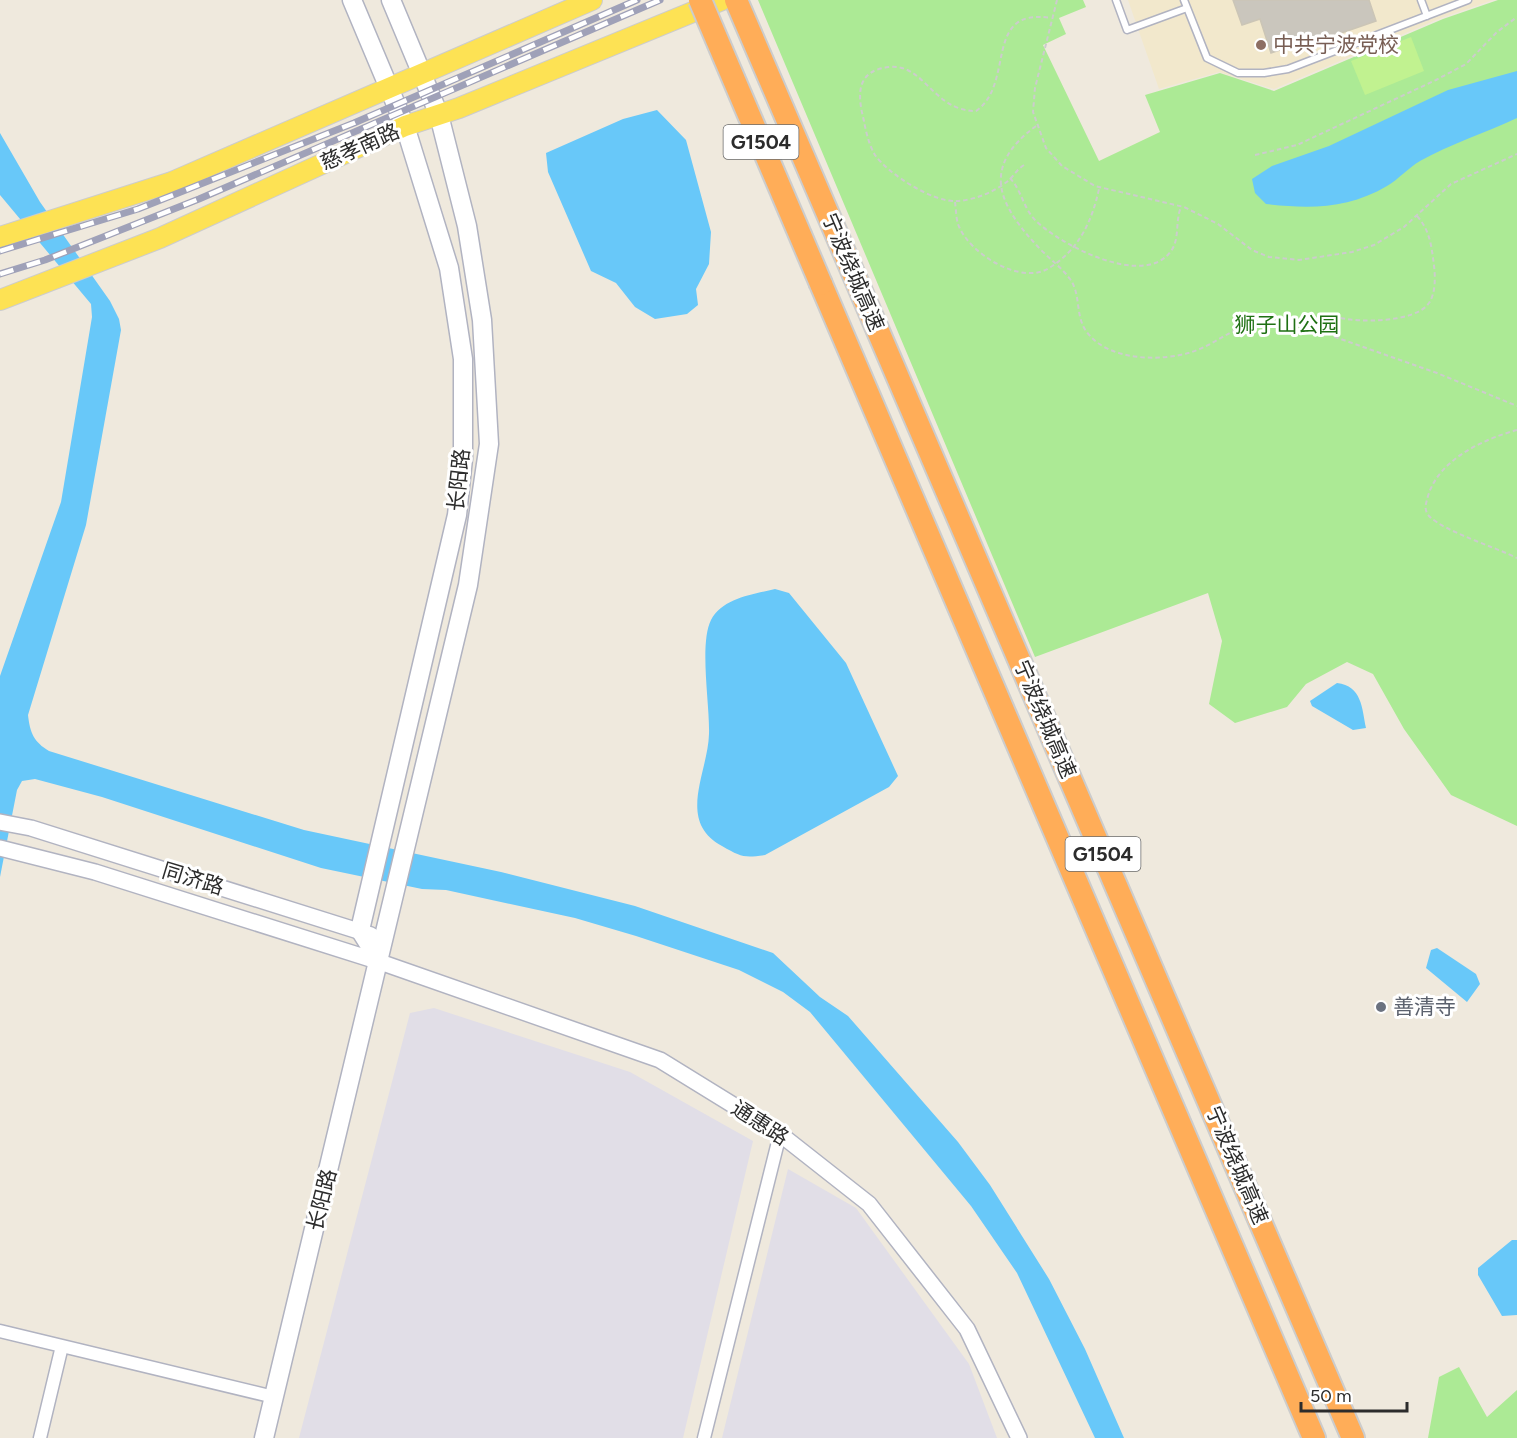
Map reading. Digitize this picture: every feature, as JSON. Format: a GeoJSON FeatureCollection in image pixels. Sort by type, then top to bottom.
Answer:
{"type":"FeatureCollection","features":[{"type":"Feature","properties":{"kind":"highway","name":"宁波绕城高速"},"geometry":{"type":"LineString","coordinates":[[700,0],[1314,1438]]}},
{"type":"Feature","properties":{"kind":"highway","name":"宁波绕城高速"},"geometry":{"type":"LineString","coordinates":[[736,0],[1353,1438]]}},
{"type":"Feature","properties":{"kind":"main road","name":"长阳路"},"geometry":{"type":"LineString","coordinates":[[352,0],[387,89],[405,126],[449,268],[463,358],[464,459],[457,515],[360,930]]}},
{"type":"Feature","properties":{"kind":"main road","name":"长阳路"},"geometry":{"type":"LineString","coordinates":[[264,1438],[380,962],[468,585],[489,444],[482,320],[467,226],[439,115],[391,0]]}},
{"type":"Feature","properties":{"kind":"main road","name":"慈孝南路"},"geometry":{"type":"LineString","coordinates":[[7,235],[172,182],[592,0]]}},
{"type":"Feature","properties":{"kind":"main road","name":"慈孝南路"},"geometry":{"type":"LineString","coordinates":[[0,300],[160,238],[405,126],[439,115],[722,0]]}},
{"type":"Feature","properties":{"kind":"main road"},"geometry":{"type":"LineString","coordinates":[[360,930],[380,962]]}},
{"type":"Feature","properties":{"kind":"street","name":"同济路"},"geometry":{"type":"LineString","coordinates":[[7,823],[360,930],[384,941]]}},
{"type":"Feature","properties":{"kind":"street","name":"同济路"},"geometry":{"type":"LineString","coordinates":[[3,849],[95,872],[380,962]]}},
{"type":"Feature","properties":{"kind":"street","name":"通惠路"},"geometry":{"type":"LineString","coordinates":[[380,962],[660,1060],[780,1134],[869,1204],[967,1329],[1019,1438]]}},
{"type":"Feature","properties":{"kind":"street"},"geometry":{"type":"LineString","coordinates":[[704,1438],[780,1134]]}},
{"type":"Feature","properties":{"kind":"street"},"geometry":{"type":"LineString","coordinates":[[0,1331],[274,1398]]}},
{"type":"Feature","properties":{"kind":"street"},"geometry":{"type":"LineString","coordinates":[[40,1438],[62,1346]]}},
{"type":"Feature","properties":{"kind":"lane"},"geometry":{"type":"LineString","coordinates":[[1116,0],[1127,30],[1187,8]]}},
{"type":"Feature","properties":{"kind":"lane"},"geometry":{"type":"LineString","coordinates":[[1184,0],[1207,58],[1238,73],[1264,73],[1288,69],[1468,0]]}},
{"type":"Feature","properties":{"kind":"lane"},"geometry":{"type":"LineString","coordinates":[[1421,0],[1426,16]]}},
{"type":"Feature","properties":{"kind":"path"},"geometry":{"type":"LineString","coordinates":[[1058,0],[1051,18],[1035,88],[1036,126],[1046,148],[1062,166],[1076,177],[1100,188],[1181,206],[1218,224],[1252,250],[1283,260],[1322,257],[1374,245],[1417,216],[1451,184],[1517,154]]}},
{"type":"Feature","properties":{"kind":"path"},"geometry":{"type":"LineString","coordinates":[[1024,165],[989,193],[956,202],[935,198],[908,183],[876,156],[868,138],[859,102],[860,83],[868,73],[891,66],[904,68],[924,82],[935,96],[952,106],[976,111],[984,105],[992,92],[1008,33],[1015,22],[1025,17],[1051,18]]}},
{"type":"Feature","properties":{"kind":"path"},"geometry":{"type":"LineString","coordinates":[[1255,155],[1297,145],[1436,80],[1466,64],[1497,32],[1517,17]]}},
{"type":"Feature","properties":{"kind":"path"},"geometry":{"type":"LineString","coordinates":[[1036,126],[1019,139],[1005,158],[1000,167],[999,185],[1024,232],[1075,287],[1080,320],[1085,330],[1103,348],[1143,357],[1169,357],[1193,351],[1237,329]]}},
{"type":"Feature","properties":{"kind":"path"},"geometry":{"type":"LineString","coordinates":[[1010,178],[1035,220],[1074,247],[1117,263],[1136,267],[1155,264],[1165,259],[1173,249],[1181,206]]}},
{"type":"Feature","properties":{"kind":"path"},"geometry":{"type":"LineString","coordinates":[[956,202],[958,225],[969,243],[1007,270],[1037,273],[1049,268],[1074,247],[1088,228],[1100,188]]}},
{"type":"Feature","properties":{"kind":"path"},"geometry":{"type":"LineString","coordinates":[[1417,216],[1424,224],[1431,245],[1434,286],[1430,303],[1418,313],[1398,317],[1354,322],[1337,317],[1331,328],[1335,337],[1437,373],[1517,406]]}},
{"type":"Feature","properties":{"kind":"path"},"geometry":{"type":"LineString","coordinates":[[1517,430],[1494,436],[1469,449],[1444,469],[1430,490],[1425,507],[1429,516],[1440,524],[1517,558]]}},
{"type":"Feature","properties":{"kind":"shaded area","name":"中共宁波党校"},"geometry":{"type":"Polygon","coordinates":[[[1128,0],[1493,0],[1441,18],[1274,89],[1219,72],[1159,89],[1128,0]]]}},
{"type":"Feature","properties":{"kind":"shaded area"},"geometry":{"type":"Polygon","coordinates":[[[434,1008],[630,1072],[753,1141],[683,1438],[299,1438],[410,1013],[434,1008]]]}},
{"type":"Feature","properties":{"kind":"shaded area"},"geometry":{"type":"Polygon","coordinates":[[[788,1169],[856,1208],[969,1364],[997,1438],[722,1438],[788,1169]]]}},
{"type":"Feature","properties":{"kind":"green space","name":"狮子山公园"},"geometry":{"type":"Polygon","coordinates":[[[758,0],[1083,0],[1086,7],[1059,18],[1066,34],[1043,45],[1099,161],[1160,132],[1145,95],[1220,73],[1274,91],[1443,19],[1498,0],[1517,0],[1517,826],[1451,795],[1404,729],[1373,674],[1347,662],[1306,684],[1287,707],[1235,723],[1209,704],[1222,641],[1208,593],[1035,657],[758,0]]]}},
{"type":"Feature","properties":{"kind":"green space"},"geometry":{"type":"Polygon","coordinates":[[[1411,37],[1424,71],[1365,95],[1351,61],[1411,37]]]}},
{"type":"Feature","properties":{"kind":"green space"},"geometry":{"type":"Polygon","coordinates":[[[1459,1367],[1487,1417],[1517,1390],[1517,1438],[1428,1438],[1439,1377],[1459,1367]]]}},
{"type":"Feature","properties":{"kind":"water"},"geometry":{"type":"Polygon","coordinates":[[[1517,71],[1517,118],[1431,155],[1372,194],[1328,206],[1298,207],[1266,204],[1255,193],[1252,179],[1272,166],[1329,146],[1448,90],[1517,71]]]}},
{"type":"Feature","properties":{"kind":"water"},"geometry":{"type":"Polygon","coordinates":[[[657,110],[686,140],[711,232],[709,264],[696,289],[698,305],[687,314],[655,319],[635,307],[616,283],[591,271],[548,172],[546,153],[623,119],[657,110]]]}},
{"type":"Feature","properties":{"kind":"water"},"geometry":{"type":"Polygon","coordinates":[[[0,133],[40,202],[110,301],[119,319],[121,330],[86,525],[28,715],[36,740],[49,751],[304,830],[501,872],[635,906],[773,953],[820,997],[848,1016],[958,1142],[990,1185],[1049,1279],[1085,1349],[1124,1438],[1095,1438],[1017,1273],[971,1206],[810,1012],[783,992],[739,970],[575,918],[446,890],[422,889],[321,868],[102,797],[35,779],[22,781],[17,790],[0,877],[0,676],[61,502],[92,317],[91,304],[0,195],[0,133]]]}},
{"type":"Feature","properties":{"kind":"water"},"geometry":{"type":"Polygon","coordinates":[[[775,589],[789,593],[846,663],[898,776],[889,787],[765,855],[747,856],[728,850],[708,836],[700,823],[697,810],[709,734],[706,644],[711,620],[723,607],[739,598],[775,589]]]}},
{"type":"Feature","properties":{"kind":"water"},"geometry":{"type":"Polygon","coordinates":[[[1337,683],[1352,688],[1356,693],[1362,706],[1366,728],[1353,730],[1312,706],[1310,701],[1337,683]]]}},
{"type":"Feature","properties":{"kind":"water"},"geometry":{"type":"Polygon","coordinates":[[[1437,948],[1476,974],[1480,984],[1467,1002],[1426,968],[1431,950],[1437,948]]]}},
{"type":"Feature","properties":{"kind":"water"},"geometry":{"type":"Polygon","coordinates":[[[1512,1240],[1517,1240],[1517,1315],[1502,1316],[1478,1275],[1478,1268],[1512,1240]]]}},
{"type":"Feature","properties":{"kind":"building"},"geometry":{"type":"Polygon","coordinates":[[[1233,0],[1369,0],[1376,21],[1298,48],[1297,44],[1271,53],[1260,19],[1242,25],[1233,0]]]}},
{"type":"Feature","properties":{"kind":"railway"},"geometry":{"type":"LineString","coordinates":[[0,251],[138,209],[354,123],[637,0]]}},
{"type":"Feature","properties":{"kind":"railway"},"geometry":{"type":"LineString","coordinates":[[0,274],[45,260],[199,199],[660,0]]}},
{"type":"Feature","properties":{"kind":"place","name":"中共宁波党校"},"geometry":{"type":"Point","coordinates":[1261,45]}},
{"type":"Feature","properties":{"kind":"place","name":"善清寺"},"geometry":{"type":"Point","coordinates":[1381,1007]}}]}
